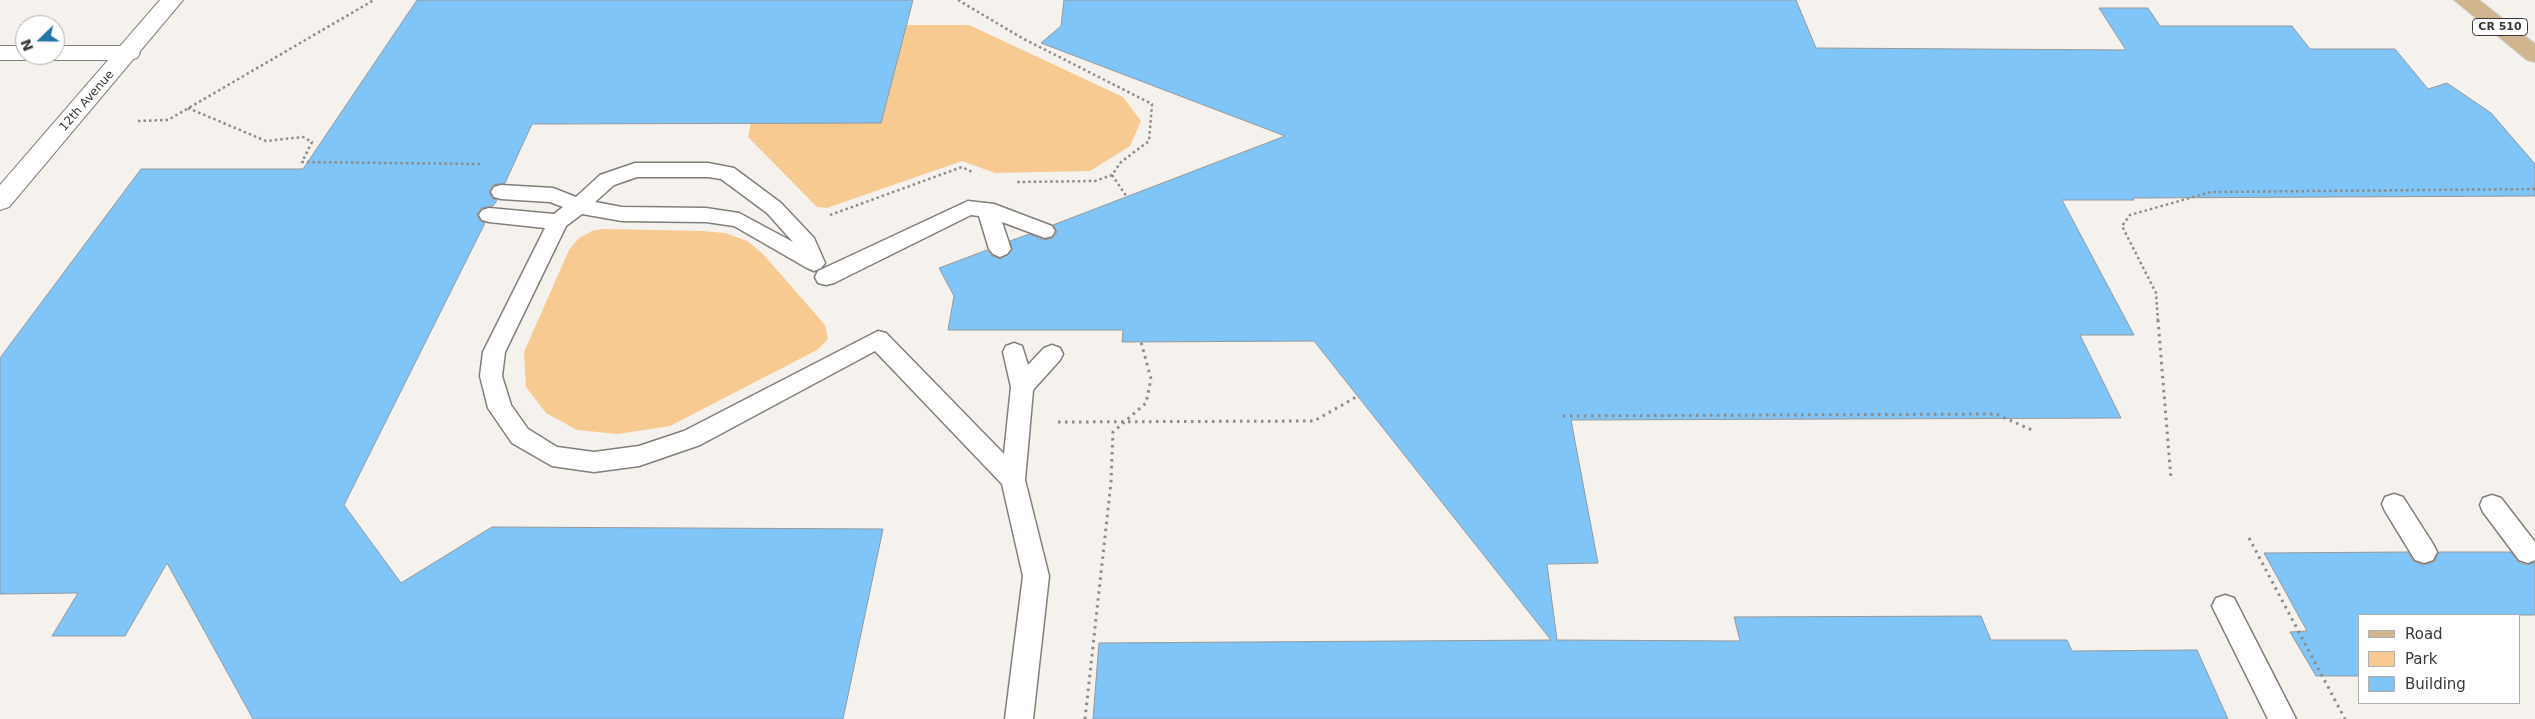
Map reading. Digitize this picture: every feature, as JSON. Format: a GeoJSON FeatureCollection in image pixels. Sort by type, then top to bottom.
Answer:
{"type":"FeatureCollection","features":[{"type":"Feature","properties":{"kind":"main road","name":"CR 510"},"geometry":{"type":"LineString","coordinates":[[2465,0],[2535,55]]}},
{"type":"Feature","properties":{"kind":"street","name":"12th Avenue"},"geometry":{"type":"LineString","coordinates":[[0,201],[129,53],[172,0]]}},
{"type":"Feature","properties":{"kind":"street"},"geometry":{"type":"LineString","coordinates":[[0,53],[15,53]]}},
{"type":"Feature","properties":{"kind":"street"},"geometry":{"type":"LineString","coordinates":[[65,53],[129,53]]}},
{"type":"Feature","properties":{"kind":"lane"},"geometry":{"type":"LineString","coordinates":[[820,270],[808,242],[774,208],[727,173],[708,170],[635,170],[607,180],[558,222],[494,352],[491,376],[500,408],[520,436],[552,456],[594,462],[639,456],[692,438],[878,339],[1013,480]]}},
{"type":"Feature","properties":{"kind":"lane"},"geometry":{"type":"LineString","coordinates":[[501,192],[553,195],[578,206],[622,214],[706,216],[739,220],[820,270]]}},
{"type":"Feature","properties":{"kind":"lane"},"geometry":{"type":"LineString","coordinates":[[820,270],[968,208],[987,209],[1045,231]]}},
{"type":"Feature","properties":{"kind":"lane"},"geometry":{"type":"LineString","coordinates":[[987,209],[1000,249]]}},
{"type":"Feature","properties":{"kind":"lane"},"geometry":{"type":"LineString","coordinates":[[489,215],[558,222]]}},
{"type":"Feature","properties":{"kind":"lane"},"geometry":{"type":"LineString","coordinates":[[1014,352],[1022,387],[1013,480],[1036,576],[1019,719]]}},
{"type":"Feature","properties":{"kind":"lane"},"geometry":{"type":"LineString","coordinates":[[1022,387],[1052,354]]}},
{"type":"Feature","properties":{"kind":"lane"},"geometry":{"type":"LineString","coordinates":[[2394,504],[2424,552]]}},
{"type":"Feature","properties":{"kind":"lane"},"geometry":{"type":"LineString","coordinates":[[2492,505],[2528,552]]}},
{"type":"Feature","properties":{"kind":"lane"},"geometry":{"type":"LineString","coordinates":[[2225,606],[2282,719]]}},
{"type":"Feature","properties":{"kind":"path"},"geometry":{"type":"LineString","coordinates":[[138,121],[168,120],[374,0]]}},
{"type":"Feature","properties":{"kind":"path"},"geometry":{"type":"LineString","coordinates":[[958,0],[1022,38],[1152,104],[1149,141],[1121,162],[1112,175],[1095,181],[1010,183]]}},
{"type":"Feature","properties":{"kind":"path"},"geometry":{"type":"LineString","coordinates":[[188,108],[266,140],[303,138],[312,142],[302,162],[485,164]]}},
{"type":"Feature","properties":{"kind":"path"},"geometry":{"type":"LineString","coordinates":[[830,216],[962,167],[978,176]]}},
{"type":"Feature","properties":{"kind":"path"},"geometry":{"type":"LineString","coordinates":[[1112,175],[1127,197]]}},
{"type":"Feature","properties":{"kind":"path"},"geometry":{"type":"LineString","coordinates":[[2171,479],[2156,292],[2122,226],[2130,215],[2211,192],[2535,189]]}},
{"type":"Feature","properties":{"kind":"path"},"geometry":{"type":"LineString","coordinates":[[1085,719],[1111,482],[1114,432],[1128,422],[1146,403],[1151,379],[1140,342]]}},
{"type":"Feature","properties":{"kind":"path"},"geometry":{"type":"LineString","coordinates":[[1058,422],[1314,421],[1358,396]]}},
{"type":"Feature","properties":{"kind":"path"},"geometry":{"type":"LineString","coordinates":[[1563,416],[1996,414],[2034,431]]}},
{"type":"Feature","properties":{"kind":"path"},"geometry":{"type":"LineString","coordinates":[[2249,538],[2345,719]]}},
{"type":"Feature","properties":{"kind":"green space"},"geometry":{"type":"Polygon","coordinates":[[[906,25],[969,25],[1123,97],[1141,121],[1130,146],[1090,171],[995,173],[962,161],[827,208],[817,207],[748,137],[751,123],[881,123],[906,25]]]}},
{"type":"Feature","properties":{"kind":"green space"},"geometry":{"type":"Polygon","coordinates":[[[603,229],[702,231],[725,233],[747,241],[763,254],[825,325],[828,339],[817,350],[670,426],[618,434],[577,430],[546,413],[526,387],[524,352],[569,250],[579,238],[592,231],[603,229]]]}},
{"type":"Feature","properties":{"kind":"building"},"geometry":{"type":"Polygon","coordinates":[[[417,0],[913,0],[881,123],[532,124],[505,183],[493,185],[489,191],[492,198],[497,200],[493,206],[481,208],[477,214],[480,221],[485,223],[344,505],[401,583],[492,527],[883,529],[843,719],[253,719],[167,563],[125,636],[52,636],[78,593],[0,594],[0,358],[141,169],[303,169],[417,0]]]}},
{"type":"Feature","properties":{"kind":"building"},"geometry":{"type":"Polygon","coordinates":[[[1064,0],[1796,0],[1816,48],[2126,50],[2099,8],[2148,8],[2160,26],[2292,26],[2310,49],[2395,49],[2428,89],[2447,83],[2491,113],[2535,164],[2535,196],[2062,200],[2134,335],[2080,335],[2121,418],[1571,420],[1598,563],[1547,564],[1557,640],[1740,641],[1734,617],[1981,616],[1991,640],[2067,640],[2072,651],[2197,650],[2228,719],[1093,719],[1099,643],[1551,640],[1314,341],[1122,342],[1123,330],[948,330],[954,296],[939,268],[987,250],[992,256],[1001,259],[1012,250],[1010,241],[1029,234],[1044,240],[1053,238],[1057,232],[1053,225],[1285,136],[1041,43],[1061,26],[1064,0]]]}},
{"type":"Feature","properties":{"kind":"building"},"geometry":{"type":"Polygon","coordinates":[[[2408,552],[2413,561],[2423,565],[2434,562],[2439,552],[2511,552],[2518,562],[2527,565],[2535,562],[2535,615],[2358,614],[2358,676],[2316,676],[2290,632],[2307,631],[2264,553],[2408,552]]]}}]}
